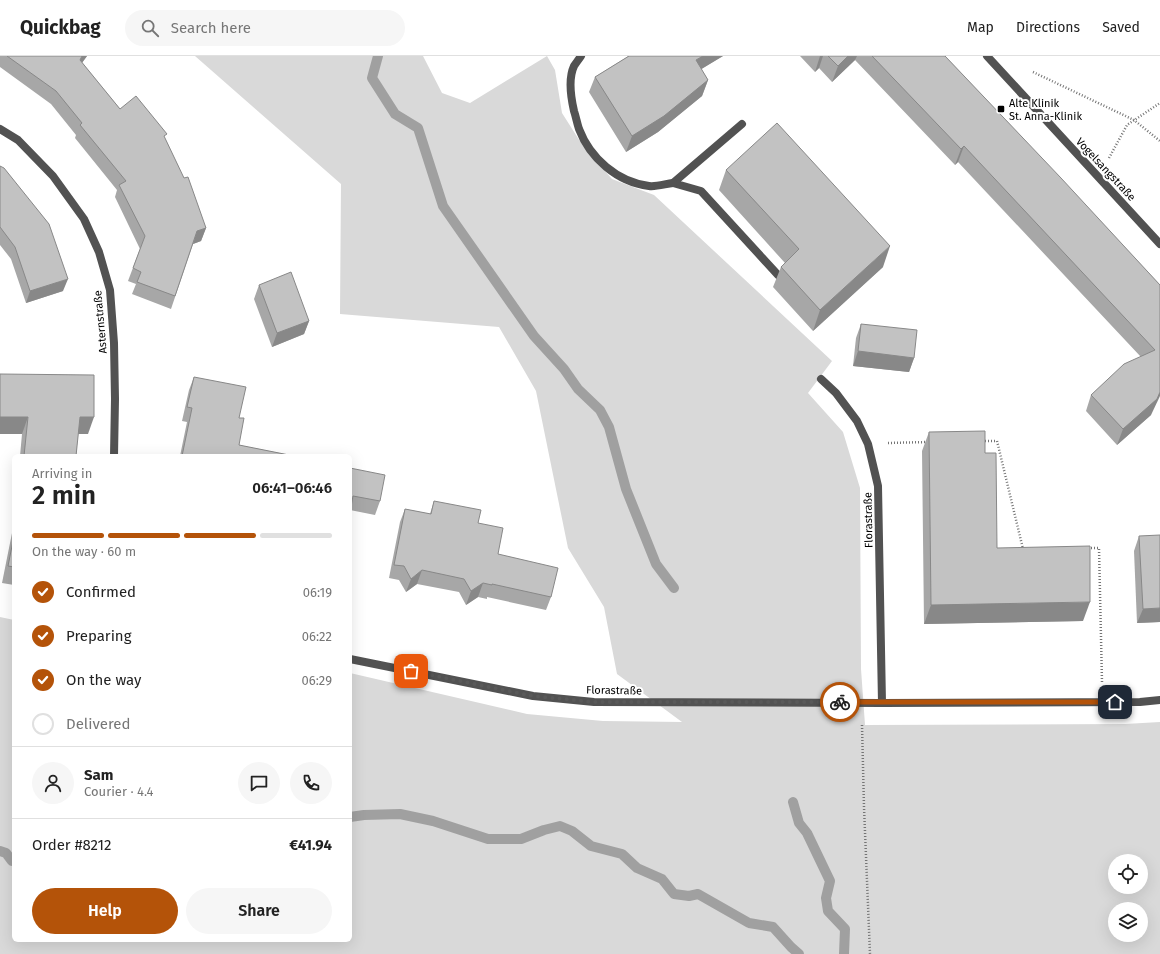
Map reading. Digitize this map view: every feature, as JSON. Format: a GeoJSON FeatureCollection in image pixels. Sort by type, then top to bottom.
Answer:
{"type":"FeatureCollection","features":[{"type":"Feature","properties":{"kind":"street"},"geometry":{"type":"LineString","coordinates":[[581,56],[574,66],[570,85],[579,129],[589,150],[601,163],[617,174],[632,181],[649,186],[673,183],[701,191],[778,275]]}},
{"type":"Feature","properties":{"kind":"street","name":"Vogelsangstraße"},"geometry":{"type":"LineString","coordinates":[[987,56],[1160,244]]}},
{"type":"Feature","properties":{"kind":"street"},"geometry":{"type":"LineString","coordinates":[[673,183],[742,124]]}},
{"type":"Feature","properties":{"kind":"street","name":"Asternstraße"},"geometry":{"type":"LineString","coordinates":[[0,128],[18,140],[53,176],[84,220],[99,252],[110,290],[114,343],[114,454]]}},
{"type":"Feature","properties":{"kind":"street","name":"Florastraße"},"geometry":{"type":"LineString","coordinates":[[821,379],[836,393],[857,421],[868,444],[878,486],[882,703]]}},
{"type":"Feature","properties":{"kind":"street","name":"Florastraße"},"geometry":{"type":"LineString","coordinates":[[352,658],[533,696],[594,702],[882,703],[1140,702],[1160,700]]}},
{"type":"Feature","properties":{"kind":"path"},"geometry":{"type":"LineString","coordinates":[[1027,70],[1134,120],[1160,141]]}},
{"type":"Feature","properties":{"kind":"path"},"geometry":{"type":"LineString","coordinates":[[1098,178],[1127,125],[1160,103]]}},
{"type":"Feature","properties":{"kind":"path"},"geometry":{"type":"LineString","coordinates":[[982,441],[997,440],[1023,549],[1031,548]]}},
{"type":"Feature","properties":{"kind":"path"},"geometry":{"type":"LineString","coordinates":[[868,444],[928,442]]}},
{"type":"Feature","properties":{"kind":"path"},"geometry":{"type":"LineString","coordinates":[[1084,548],[1099,548],[1102,702]]}},
{"type":"Feature","properties":{"kind":"path"},"geometry":{"type":"LineString","coordinates":[[861,702],[870,954]]}},
{"type":"Feature","properties":{"kind":"shaded area"},"geometry":{"type":"Polygon","coordinates":[[[195,56],[423,56],[442,93],[470,103],[547,56],[555,70],[562,113],[583,146],[612,179],[654,195],[832,361],[808,393],[843,432],[860,488],[861,669],[865,725],[1125,724],[1160,722],[1160,954],[0,954],[0,617],[12,620],[12,942],[352,942],[352,673],[527,714],[603,721],[682,722],[617,674],[604,607],[568,548],[536,391],[499,327],[340,314],[341,184],[195,56]]]}},
{"type":"Feature","properties":{"kind":"building"},"geometry":{"type":"Polygon","coordinates":[[[7,56],[82,56],[80,60],[120,109],[136,96],[167,134],[164,136],[184,178],[188,177],[206,228],[197,231],[175,296],[137,282],[141,272],[133,268],[145,236],[119,185],[126,181],[80,125],[82,123],[56,91],[7,56]]]}},
{"type":"Feature","properties":{"kind":"building"},"geometry":{"type":"Polygon","coordinates":[[[629,56],[703,56],[696,60],[708,80],[664,116],[632,136],[595,77],[629,56]]]}},
{"type":"Feature","properties":{"kind":"building"},"geometry":{"type":"Polygon","coordinates":[[[828,56],[848,56],[838,66],[828,56]]]}},
{"type":"Feature","properties":{"kind":"building"},"geometry":{"type":"Polygon","coordinates":[[[872,56],[945,56],[1160,285],[1160,392],[1157,399],[1123,429],[1091,395],[1124,364],[1155,350],[964,146],[961,149],[872,56]]]}},
{"type":"Feature","properties":{"kind":"building"},"geometry":{"type":"Polygon","coordinates":[[[777,123],[890,246],[820,310],[781,267],[799,249],[726,170],[777,123]]]}},
{"type":"Feature","properties":{"kind":"building"},"geometry":{"type":"Polygon","coordinates":[[[0,166],[4,168],[49,224],[68,279],[30,291],[15,247],[0,227],[0,166]]]}},
{"type":"Feature","properties":{"kind":"building"},"geometry":{"type":"Polygon","coordinates":[[[291,272],[309,321],[277,333],[259,285],[291,272]]]}},
{"type":"Feature","properties":{"kind":"building"},"geometry":{"type":"Polygon","coordinates":[[[861,324],[917,330],[914,358],[858,351],[861,324]]]}},
{"type":"Feature","properties":{"kind":"building"},"geometry":{"type":"Polygon","coordinates":[[[0,374],[94,375],[94,417],[80,417],[76,454],[24,454],[28,417],[0,417],[0,374]]]}},
{"type":"Feature","properties":{"kind":"building"},"geometry":{"type":"Polygon","coordinates":[[[194,377],[246,387],[239,418],[244,418],[239,445],[284,454],[182,454],[192,408],[187,407],[194,377]]]}},
{"type":"Feature","properties":{"kind":"building"},"geometry":{"type":"Polygon","coordinates":[[[985,431],[985,453],[996,453],[997,548],[1090,546],[1090,602],[931,605],[929,432],[985,431]]]}},
{"type":"Feature","properties":{"kind":"building"},"geometry":{"type":"Polygon","coordinates":[[[352,468],[385,475],[380,501],[353,496],[352,501],[352,468]]]}},
{"type":"Feature","properties":{"kind":"building"},"geometry":{"type":"Polygon","coordinates":[[[434,501],[481,510],[478,523],[503,528],[498,554],[558,568],[551,597],[483,583],[471,591],[464,579],[422,570],[411,579],[404,566],[394,565],[405,509],[431,514],[434,501]]]}},
{"type":"Feature","properties":{"kind":"building"},"geometry":{"type":"Polygon","coordinates":[[[1160,535],[1160,608],[1143,609],[1139,536],[1160,535]]]}},
{"type":"Feature","properties":{"kind":"building"},"geometry":{"type":"Polygon","coordinates":[[[12,546],[12,567],[8,566],[12,546]]]}},
{"type":"Feature","properties":{"kind":"waterway"},"geometry":{"type":"LineString","coordinates":[[378,56],[372,78],[395,114],[418,128],[443,206],[534,336],[564,369],[578,389],[600,410],[609,427],[626,489],[656,564],[674,588]]}},
{"type":"Feature","properties":{"kind":"waterway"},"geometry":{"type":"LineString","coordinates":[[793,802],[799,823],[807,833],[830,881],[826,898],[828,911],[845,929],[844,954]]}},
{"type":"Feature","properties":{"kind":"waterway"},"geometry":{"type":"LineString","coordinates":[[352,817],[400,814],[433,821],[488,839],[521,839],[544,830],[560,826],[572,831],[591,846],[622,854],[637,868],[662,879],[674,894],[689,896],[698,894],[749,923],[773,927],[799,954]]}},
{"type":"Feature","properties":{"kind":"waterway"},"geometry":{"type":"LineString","coordinates":[[0,851],[6,853],[12,861]]}},
{"type":"Feature","properties":{"kind":"way so far"},"geometry":{"type":"LineString","coordinates":[[411,671],[533,696],[594,702],[840,702]]}},
{"type":"Feature","properties":{"kind":"place","name":"Alte Klinik St. Anna-Klinik"},"geometry":{"type":"Point","coordinates":[1001,109]}},
{"type":"Feature","properties":{"kind":"route"},"geometry":{"type":"LineString","coordinates":[[840,702],[1115,702]]}}]}
